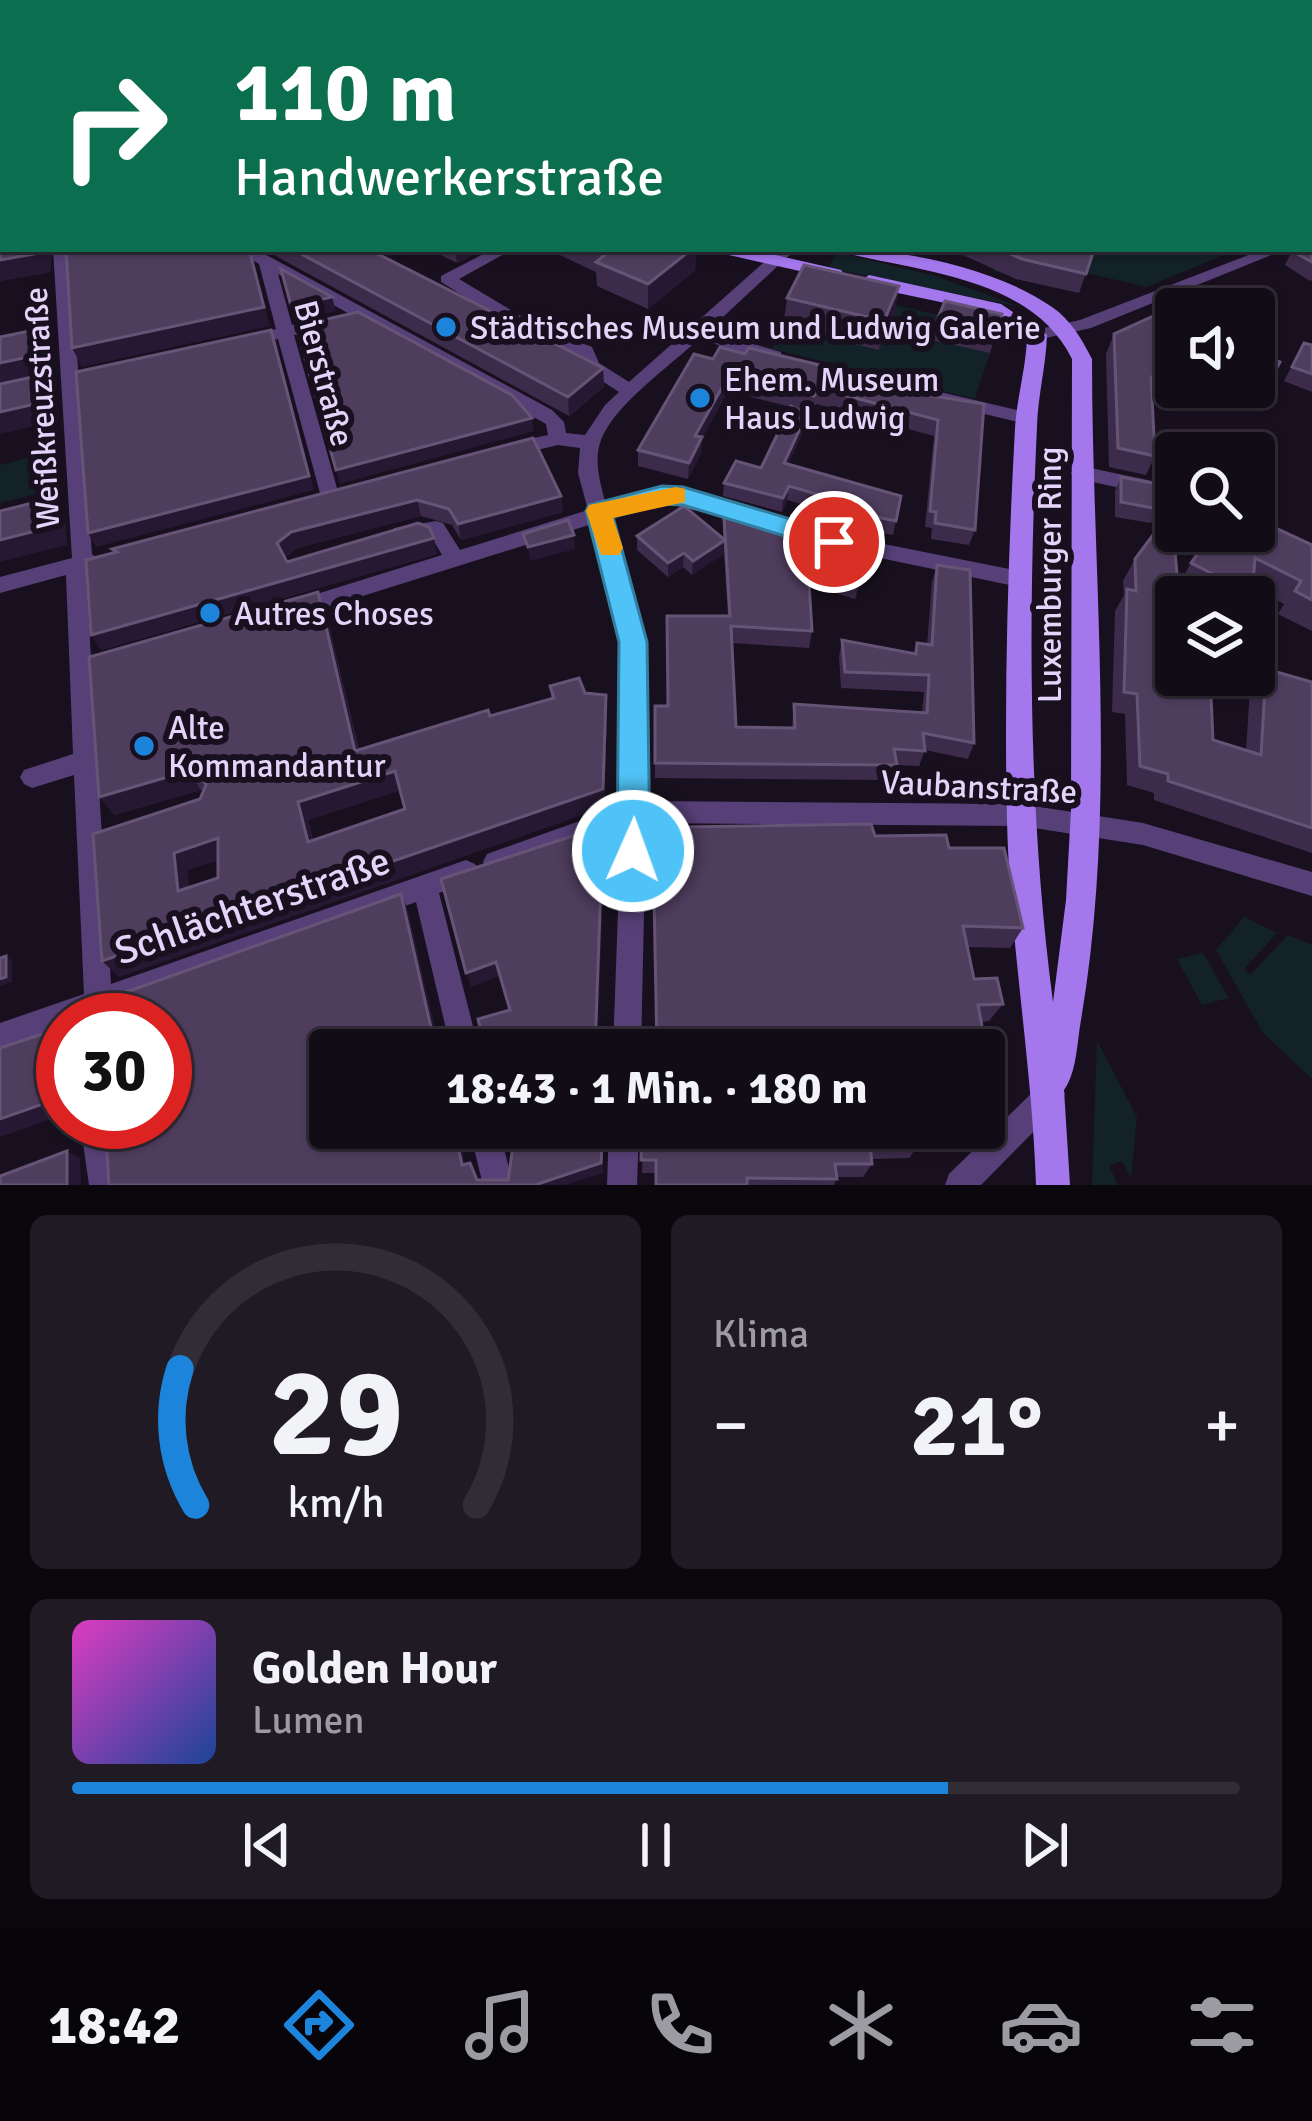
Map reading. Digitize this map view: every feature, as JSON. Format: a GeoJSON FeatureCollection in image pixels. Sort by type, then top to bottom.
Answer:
{"type":"FeatureCollection","features":[{"type":"Feature","properties":{"kind":"street","name":"Weißkreuzstraße"},"geometry":{"type":"LineString","coordinates":[[61,252],[82,562],[76,576],[92,667],[86,761],[97,993]]}},
{"type":"Feature","properties":{"kind":"street"},"geometry":{"type":"LineString","coordinates":[[249,252],[546,414],[555,422],[558,439]]}},
{"type":"Feature","properties":{"kind":"street"},"geometry":{"type":"LineString","coordinates":[[499,252],[447,279],[524,325],[586,351],[591,366],[630,391]]}},
{"type":"Feature","properties":{"kind":"street"},"geometry":{"type":"LineString","coordinates":[[863,252],[997,287],[1057,315],[1069,329]]}},
{"type":"Feature","properties":{"kind":"street"},"geometry":{"type":"LineString","coordinates":[[627,1029],[634,812],[633,642],[587,473],[597,425],[781,255],[978,303],[1018,320],[1036,335],[1069,329],[1270,252]]}},
{"type":"Feature","properties":{"kind":"street","name":"Bierstraße"},"geometry":{"type":"LineString","coordinates":[[266,261],[330,502],[361,490]]}},
{"type":"Feature","properties":{"kind":"street"},"geometry":{"type":"LineString","coordinates":[[228,345],[365,315]]}},
{"type":"Feature","properties":{"kind":"street","name":"Luxemburger Ring"},"geometry":{"type":"LineString","coordinates":[[1052,1093],[1072,1003],[1082,823],[1082,359],[1069,329]]}},
{"type":"Feature","properties":{"kind":"street"},"geometry":{"type":"LineString","coordinates":[[693,332],[796,362]]}},
{"type":"Feature","properties":{"kind":"street","name":"Luxemburger Ring"},"geometry":{"type":"LineString","coordinates":[[1036,335],[1034,384],[1026,418],[1019,579],[1021,815],[1028,931],[1052,1093]]}},
{"type":"Feature","properties":{"kind":"street"},"geometry":{"type":"LineString","coordinates":[[878,383],[1026,418]]}},
{"type":"Feature","properties":{"kind":"street"},"geometry":{"type":"LineString","coordinates":[[494,454],[558,439],[590,442]]}},
{"type":"Feature","properties":{"kind":"street"},"geometry":{"type":"LineString","coordinates":[[1082,473],[1155,489]]}},
{"type":"Feature","properties":{"kind":"street"},"geometry":{"type":"LineString","coordinates":[[285,612],[307,599],[444,566],[454,558],[598,511],[662,495],[683,496],[767,521]]}},
{"type":"Feature","properties":{"kind":"street"},"geometry":{"type":"LineString","coordinates":[[376,539],[436,528],[454,558]]}},
{"type":"Feature","properties":{"kind":"street"},"geometry":{"type":"LineString","coordinates":[[830,540],[1019,579]]}},
{"type":"Feature","properties":{"kind":"street"},"geometry":{"type":"LineString","coordinates":[[0,585],[116,555]]}},
{"type":"Feature","properties":{"kind":"street"},"geometry":{"type":"LineString","coordinates":[[32,777],[86,761]]}},
{"type":"Feature","properties":{"kind":"street","name":"Vaubanstraße"},"geometry":{"type":"LineString","coordinates":[[634,812],[1021,815],[1143,834],[1312,884]]}},
{"type":"Feature","properties":{"kind":"street","name":"Schlächterstraße"},"geometry":{"type":"LineString","coordinates":[[141,993],[634,812]]}},
{"type":"Feature","properties":{"kind":"street"},"geometry":{"type":"LineString","coordinates":[[90,839],[116,831]]}},
{"type":"Feature","properties":{"kind":"street"},"geometry":{"type":"LineString","coordinates":[[425,886],[460,1029]]}},
{"type":"Feature","properties":{"kind":"street","name":"Schlächterstraße"},"geometry":{"type":"LineString","coordinates":[[0,1037],[36,1027]]}},
{"type":"Feature","properties":{"kind":"street"},"geometry":{"type":"LineString","coordinates":[[960,1185],[1052,1093]]}},
{"type":"Feature","properties":{"kind":"street"},"geometry":{"type":"LineString","coordinates":[[1052,1093],[1053,1185]]}},
{"type":"Feature","properties":{"kind":"street"},"geometry":{"type":"LineString","coordinates":[[101,1149],[104,1185]]}},
{"type":"Feature","properties":{"kind":"street"},"geometry":{"type":"LineString","coordinates":[[489,1149],[498,1185]]}},
{"type":"Feature","properties":{"kind":"street"},"geometry":{"type":"LineString","coordinates":[[622,1185],[623,1149]]}},
{"type":"Feature","properties":{"kind":"shaded area"},"geometry":{"type":"Polygon","coordinates":[[[947,252],[1231,252],[1147,287],[1086,273],[1079,293],[994,271],[995,265],[947,252]]]}},
{"type":"Feature","properties":{"kind":"shaded area"},"geometry":{"type":"Polygon","coordinates":[[[836,255],[936,276],[1020,307],[828,268],[836,255]]]}},
{"type":"Feature","properties":{"kind":"shaded area"},"geometry":{"type":"Polygon","coordinates":[[[806,284],[998,329],[975,399],[772,349],[806,284]]]}},
{"type":"Feature","properties":{"kind":"shaded area"},"geometry":{"type":"Polygon","coordinates":[[[56,451],[57,489],[0,503],[0,465],[56,451]]]}},
{"type":"Feature","properties":{"kind":"shaded area"},"geometry":{"type":"Polygon","coordinates":[[[1244,917],[1277,933],[1244,969],[1250,975],[1288,935],[1312,945],[1312,1079],[1263,1033],[1216,950],[1244,917]]]}},
{"type":"Feature","properties":{"kind":"shaded area"},"geometry":{"type":"Polygon","coordinates":[[[1203,953],[1229,998],[1202,1005],[1177,959],[1203,953]]]}},
{"type":"Feature","properties":{"kind":"shaded area"},"geometry":{"type":"Polygon","coordinates":[[[1097,1041],[1137,1117],[1131,1178],[1122,1161],[1109,1166],[1118,1185],[1092,1185],[1097,1041]]]}},
{"type":"Feature","properties":{"kind":"building"},"geometry":{"type":"Polygon","coordinates":[[[0,252],[40,252],[40,253],[0,260],[0,252]]]}},
{"type":"Feature","properties":{"kind":"building"},"geometry":{"type":"Polygon","coordinates":[[[66,252],[250,252],[264,307],[72,348],[66,252]]]}},
{"type":"Feature","properties":{"kind":"building"},"geometry":{"type":"Polygon","coordinates":[[[298,252],[374,252],[603,368],[568,397],[298,252]]]}},
{"type":"Feature","properties":{"kind":"building"},"geometry":{"type":"Polygon","coordinates":[[[688,252],[648,284],[596,262],[607,253],[688,252]]]}},
{"type":"Feature","properties":{"kind":"building"},"geometry":{"type":"Polygon","coordinates":[[[1006,252],[1093,253],[1086,274],[1006,252]]]}},
{"type":"Feature","properties":{"kind":"building"},"geometry":{"type":"Polygon","coordinates":[[[804,265],[899,286],[884,321],[787,298],[804,265]]]}},
{"type":"Feature","properties":{"kind":"building"},"geometry":{"type":"Polygon","coordinates":[[[281,269],[332,297],[291,306],[281,269]]]}},
{"type":"Feature","properties":{"kind":"building"},"geometry":{"type":"Polygon","coordinates":[[[945,301],[1002,314],[994,339],[935,325],[945,301]]]}},
{"type":"Feature","properties":{"kind":"building"},"geometry":{"type":"Polygon","coordinates":[[[358,312],[512,395],[532,418],[336,470],[296,326],[358,312]]]}},
{"type":"Feature","properties":{"kind":"building"},"geometry":{"type":"Polygon","coordinates":[[[1155,315],[1155,378],[1151,377],[1155,456],[1118,448],[1114,334],[1155,315]]]}},
{"type":"Feature","properties":{"kind":"building"},"geometry":{"type":"Polygon","coordinates":[[[44,328],[46,353],[0,363],[0,337],[44,328]]]}},
{"type":"Feature","properties":{"kind":"building"},"geometry":{"type":"Polygon","coordinates":[[[271,330],[309,476],[88,533],[76,372],[271,330]]]}},
{"type":"Feature","properties":{"kind":"building"},"geometry":{"type":"Polygon","coordinates":[[[1304,343],[1312,345],[1312,374],[1292,367],[1304,343]]]}},
{"type":"Feature","properties":{"kind":"building"},"geometry":{"type":"Polygon","coordinates":[[[720,347],[745,354],[749,348],[923,390],[921,394],[984,404],[975,530],[935,523],[936,512],[930,511],[938,420],[818,388],[814,396],[729,375],[695,436],[702,437],[689,463],[638,450],[694,354],[713,359],[720,347]]]}},
{"type":"Feature","properties":{"kind":"building"},"geometry":{"type":"Polygon","coordinates":[[[46,374],[48,401],[0,412],[0,384],[46,374]]]}},
{"type":"Feature","properties":{"kind":"building"},"geometry":{"type":"Polygon","coordinates":[[[791,406],[807,414],[784,463],[901,496],[896,521],[851,512],[854,505],[789,486],[783,498],[724,483],[736,461],[761,468],[791,406]]]}},
{"type":"Feature","properties":{"kind":"building"},"geometry":{"type":"Polygon","coordinates":[[[533,438],[561,496],[458,524],[449,509],[417,500],[291,532],[277,543],[287,562],[418,523],[429,527],[434,538],[91,635],[86,560],[117,552],[112,549],[533,438]]]}},
{"type":"Feature","properties":{"kind":"building"},"geometry":{"type":"Polygon","coordinates":[[[1121,477],[1155,484],[1155,508],[1121,502],[1121,477]]]}},
{"type":"Feature","properties":{"kind":"building"},"geometry":{"type":"Polygon","coordinates":[[[53,498],[55,526],[0,540],[0,511],[53,498]]]}},
{"type":"Feature","properties":{"kind":"building"},"geometry":{"type":"Polygon","coordinates":[[[723,502],[872,550],[859,582],[808,567],[812,631],[731,626],[736,727],[795,728],[794,704],[927,713],[929,675],[845,672],[842,640],[916,654],[917,643],[932,645],[937,565],[970,570],[974,743],[923,733],[925,751],[894,749],[897,765],[655,763],[655,706],[668,706],[667,616],[730,616],[723,502]]]}},
{"type":"Feature","properties":{"kind":"building"},"geometry":{"type":"Polygon","coordinates":[[[684,506],[725,540],[693,561],[684,553],[668,563],[637,536],[684,506]]]}},
{"type":"Feature","properties":{"kind":"building"},"geometry":{"type":"Polygon","coordinates":[[[568,520],[574,535],[528,547],[523,534],[568,520]]]}},
{"type":"Feature","properties":{"kind":"building"},"geometry":{"type":"Polygon","coordinates":[[[1275,528],[1312,545],[1312,600],[1295,591],[1301,581],[1255,558],[1254,576],[1217,576],[1191,563],[1199,552],[1275,552],[1275,528]]]}},
{"type":"Feature","properties":{"kind":"building"},"geometry":{"type":"Polygon","coordinates":[[[1155,532],[1155,552],[1175,552],[1177,576],[1155,576],[1155,696],[1211,696],[1213,740],[1261,755],[1264,696],[1275,696],[1275,672],[1312,682],[1312,828],[1168,781],[1168,774],[1140,766],[1137,694],[1124,692],[1127,589],[1136,591],[1135,559],[1155,532]]]}},
{"type":"Feature","properties":{"kind":"building"},"geometry":{"type":"Polygon","coordinates":[[[318,592],[355,751],[488,710],[490,716],[554,698],[550,686],[579,678],[585,693],[606,695],[603,789],[102,961],[93,834],[200,799],[206,785],[200,774],[188,771],[99,797],[89,657],[318,592]],[[395,771],[298,802],[308,842],[405,809],[395,771]],[[218,838],[174,853],[178,891],[218,878],[218,838]]]}},
{"type":"Feature","properties":{"kind":"building"},"geometry":{"type":"Polygon","coordinates":[[[656,820],[681,820],[681,827],[871,824],[875,836],[946,835],[949,848],[1004,848],[1023,928],[963,926],[974,979],[997,978],[1003,1004],[978,1005],[983,1029],[657,1029],[654,896],[662,895],[656,820]]]}},
{"type":"Feature","properties":{"kind":"building"},"geometry":{"type":"Polygon","coordinates":[[[603,826],[596,1029],[481,1029],[478,1019],[510,1010],[496,962],[466,973],[441,879],[603,826]]]}},
{"type":"Feature","properties":{"kind":"building"},"geometry":{"type":"Polygon","coordinates":[[[401,894],[431,1029],[309,1029],[309,1149],[459,1149],[462,1165],[470,1163],[477,1180],[508,1180],[511,1149],[602,1149],[601,1163],[535,1185],[109,1185],[107,1149],[192,1149],[192,993],[123,993],[401,894]]]}},
{"type":"Feature","properties":{"kind":"building"},"geometry":{"type":"Polygon","coordinates":[[[6,956],[6,977],[0,979],[0,958],[6,956]]]}},
{"type":"Feature","properties":{"kind":"building"},"geometry":{"type":"Polygon","coordinates":[[[36,1036],[36,1106],[0,1119],[0,1048],[36,1036]]]}},
{"type":"Feature","properties":{"kind":"building"},"geometry":{"type":"Polygon","coordinates":[[[641,1149],[870,1149],[872,1164],[835,1164],[837,1179],[747,1178],[747,1185],[656,1185],[656,1160],[641,1160],[641,1149]]]}},
{"type":"Feature","properties":{"kind":"building"},"geometry":{"type":"Polygon","coordinates":[[[67,1151],[67,1185],[0,1185],[0,1176],[67,1151]]]}},
{"type":"Feature","properties":{"kind":"slow traffic"},"geometry":{"type":"LineString","coordinates":[[610,548],[598,511],[662,495],[676,496]]}},
{"type":"Feature","properties":{"kind":"place","name":"Städtisches Museum und Ludwig Galerie"},"geometry":{"type":"Point","coordinates":[446,327]}},
{"type":"Feature","properties":{"kind":"place","name":"Ehem. Museum Haus Ludwig"},"geometry":{"type":"Point","coordinates":[700,398]}},
{"type":"Feature","properties":{"kind":"place","name":"Autres Choses"},"geometry":{"type":"Point","coordinates":[210,613]}},
{"type":"Feature","properties":{"kind":"place","name":"Alte Kommandantur"},"geometry":{"type":"Point","coordinates":[144,746]}},
{"type":"Feature","properties":{"kind":"route"},"geometry":{"type":"LineString","coordinates":[[633,851],[637,699],[633,642],[598,511],[662,495],[683,496],[834,542]]}}]}
